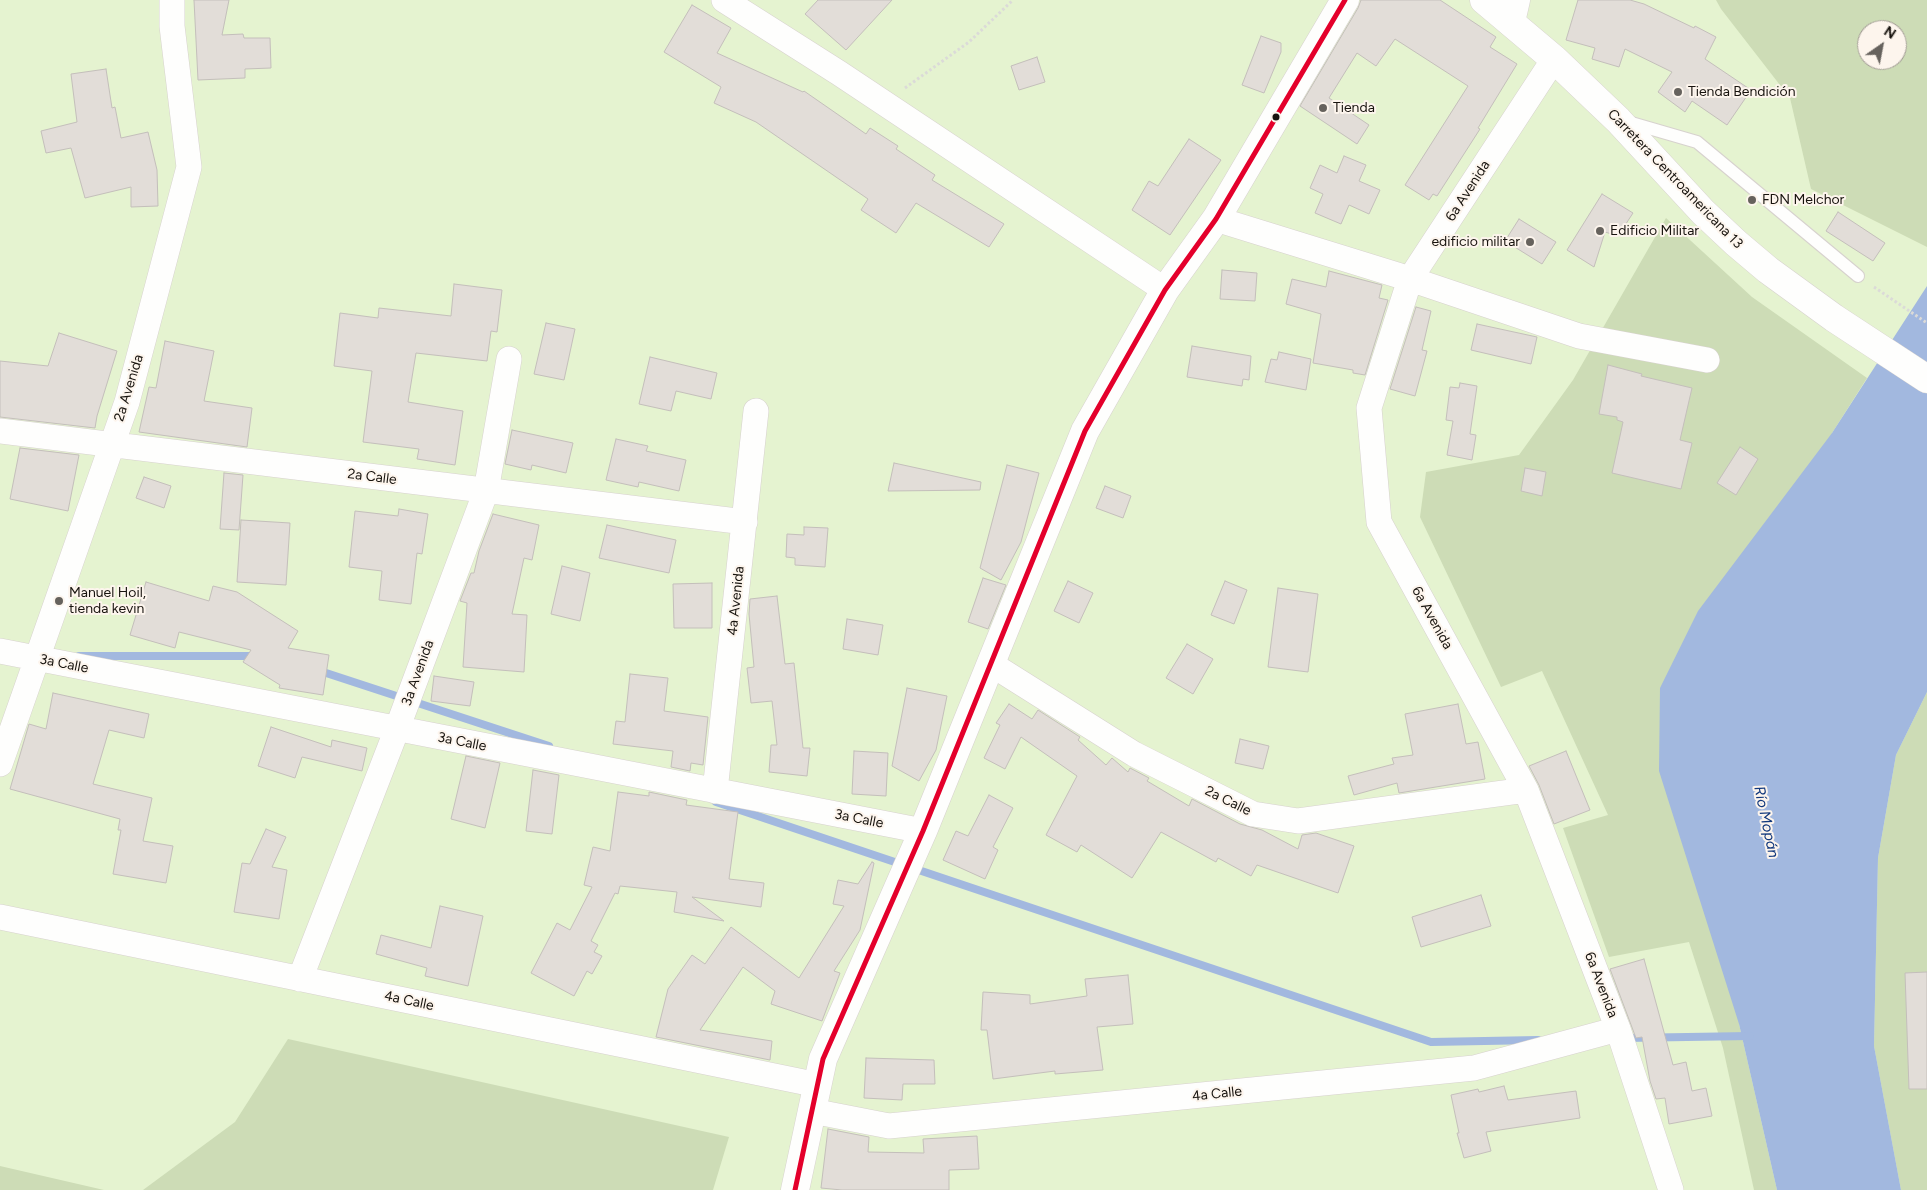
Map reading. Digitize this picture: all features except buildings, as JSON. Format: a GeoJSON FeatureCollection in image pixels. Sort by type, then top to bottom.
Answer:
{"type":"FeatureCollection","features":[{"type":"Feature","properties":{"kind":"main road"},"geometry":{"type":"LineString","coordinates":[[794,1190],[824,1059],[923,831],[1085,431],[1166,290],[1216,218],[1345,0]]}},
{"type":"Feature","properties":{"kind":"main road","name":"Carretera Centroamericana 13"},"geometry":{"type":"LineString","coordinates":[[1484,0],[1514,11],[1554,59],[1618,120],[1703,212],[1736,243],[1768,270],[1834,318],[1927,379]]}},
{"type":"Feature","properties":{"kind":"street","name":"2a Avenida"},"geometry":{"type":"LineString","coordinates":[[0,764],[127,402],[189,166],[172,26],[172,0]]}},
{"type":"Feature","properties":{"kind":"street"},"geometry":{"type":"LineString","coordinates":[[724,0],[884,103],[1166,290]]}},
{"type":"Feature","properties":{"kind":"street","name":"6a Avenida"},"geometry":{"type":"LineString","coordinates":[[1554,59],[1410,279],[1369,408],[1379,522],[1526,790],[1618,1029],[1671,1190]]}},
{"type":"Feature","properties":{"kind":"street"},"geometry":{"type":"LineString","coordinates":[[1216,218],[1410,279],[1579,336],[1706,360]]}},
{"type":"Feature","properties":{"kind":"street","name":"3a Avenida"},"geometry":{"type":"LineString","coordinates":[[300,979],[398,729],[486,491],[509,359]]}},
{"type":"Feature","properties":{"kind":"street","name":"4a Avenida"},"geometry":{"type":"LineString","coordinates":[[715,790],[756,411]]}},
{"type":"Feature","properties":{"kind":"street","name":"2a Calle"},"geometry":{"type":"LineString","coordinates":[[0,431],[745,522]]}},
{"type":"Feature","properties":{"kind":"street","name":"3a Calle"},"geometry":{"type":"LineString","coordinates":[[0,651],[923,831]]}},
{"type":"Feature","properties":{"kind":"street","name":"2a Calle"},"geometry":{"type":"LineString","coordinates":[[991,664],[1134,754],[1253,814],[1298,821],[1526,790]]}},
{"type":"Feature","properties":{"kind":"street","name":"4a Calle"},"geometry":{"type":"LineString","coordinates":[[0,917],[818,1084]]}},
{"type":"Feature","properties":{"kind":"street","name":"4a Calle"},"geometry":{"type":"LineString","coordinates":[[812,1111],[889,1126],[1474,1068],[1618,1029]]}},
{"type":"Feature","properties":{"kind":"lane"},"geometry":{"type":"LineString","coordinates":[[1618,120],[1697,142],[1858,276]]}},
{"type":"Feature","properties":{"kind":"path"},"geometry":{"type":"LineString","coordinates":[[884,103],[968,42],[1013,0]]}},
{"type":"Feature","properties":{"kind":"path"},"geometry":{"type":"LineString","coordinates":[[1858,276],[1927,323]]}},
{"type":"Feature","properties":{"kind":"green space"},"geometry":{"type":"Polygon","coordinates":[[[0,0],[1927,0],[1927,1190],[0,1190],[0,0]]]}},
{"type":"Feature","properties":{"kind":"green space"},"geometry":{"type":"Polygon","coordinates":[[[1716,0],[1927,0],[1927,247],[1811,189],[1790,98],[1716,0]]]}},
{"type":"Feature","properties":{"kind":"green space"},"geometry":{"type":"Polygon","coordinates":[[[1666,218],[1752,297],[1867,378],[1832,433],[1739,1024],[1777,1190],[1754,1190],[1723,1048],[1689,942],[1609,957],[1563,828],[1608,815],[1542,671],[1501,687],[1420,517],[1426,472],[1519,455],[1573,380],[1666,218]]]}},
{"type":"Feature","properties":{"kind":"green space"},"geometry":{"type":"Polygon","coordinates":[[[1927,692],[1927,1190],[1901,1190],[1874,1046],[1878,858],[1896,755],[1927,692]]]}},
{"type":"Feature","properties":{"kind":"green space"},"geometry":{"type":"Polygon","coordinates":[[[288,1039],[729,1137],[713,1190],[143,1190],[235,1122],[288,1039]]]}},
{"type":"Feature","properties":{"kind":"green space"},"geometry":{"type":"Polygon","coordinates":[[[0,1166],[104,1190],[0,1190],[0,1166]]]}},
{"type":"Feature","properties":{"kind":"water","name":"Río Mopán"},"geometry":{"type":"Polygon","coordinates":[[[1927,286],[1927,692],[1896,755],[1878,858],[1874,1046],[1901,1190],[1777,1190],[1739,1024],[1659,771],[1660,688],[1698,611],[1832,433],[1927,286]]]}},
{"type":"Feature","properties":{"kind":"waterway"},"geometry":{"type":"LineString","coordinates":[[79,656],[255,656]]}},
{"type":"Feature","properties":{"kind":"waterway"},"geometry":{"type":"LineString","coordinates":[[317,670],[549,746]]}},
{"type":"Feature","properties":{"kind":"waterway"},"geometry":{"type":"LineString","coordinates":[[716,802],[1431,1042],[1538,1040]]}},
{"type":"Feature","properties":{"kind":"waterway"},"geometry":{"type":"LineString","coordinates":[[1624,1038],[1750,1036]]}},
{"type":"Feature","properties":{"kind":"transit line"},"geometry":{"type":"LineString","coordinates":[[795,1190],[823,1059],[923,831],[1085,431],[1165,290],[1216,219],[1345,0]]}},
{"type":"Feature","properties":{"kind":"place","name":"Tienda Bendición"},"geometry":{"type":"Point","coordinates":[1678,92]}},
{"type":"Feature","properties":{"kind":"place","name":"Tienda"},"geometry":{"type":"Point","coordinates":[1323,108]}},
{"type":"Feature","properties":{"kind":"place","name":"FDN Melchor"},"geometry":{"type":"Point","coordinates":[1752,200]}},
{"type":"Feature","properties":{"kind":"place","name":"Edificio Militar"},"geometry":{"type":"Point","coordinates":[1600,231]}},
{"type":"Feature","properties":{"kind":"place","name":"edificio militar"},"geometry":{"type":"Point","coordinates":[1530,242]}},
{"type":"Feature","properties":{"kind":"place","name":"Manuel Hoil, tienda kevin"},"geometry":{"type":"Point","coordinates":[59,601]}}]}
